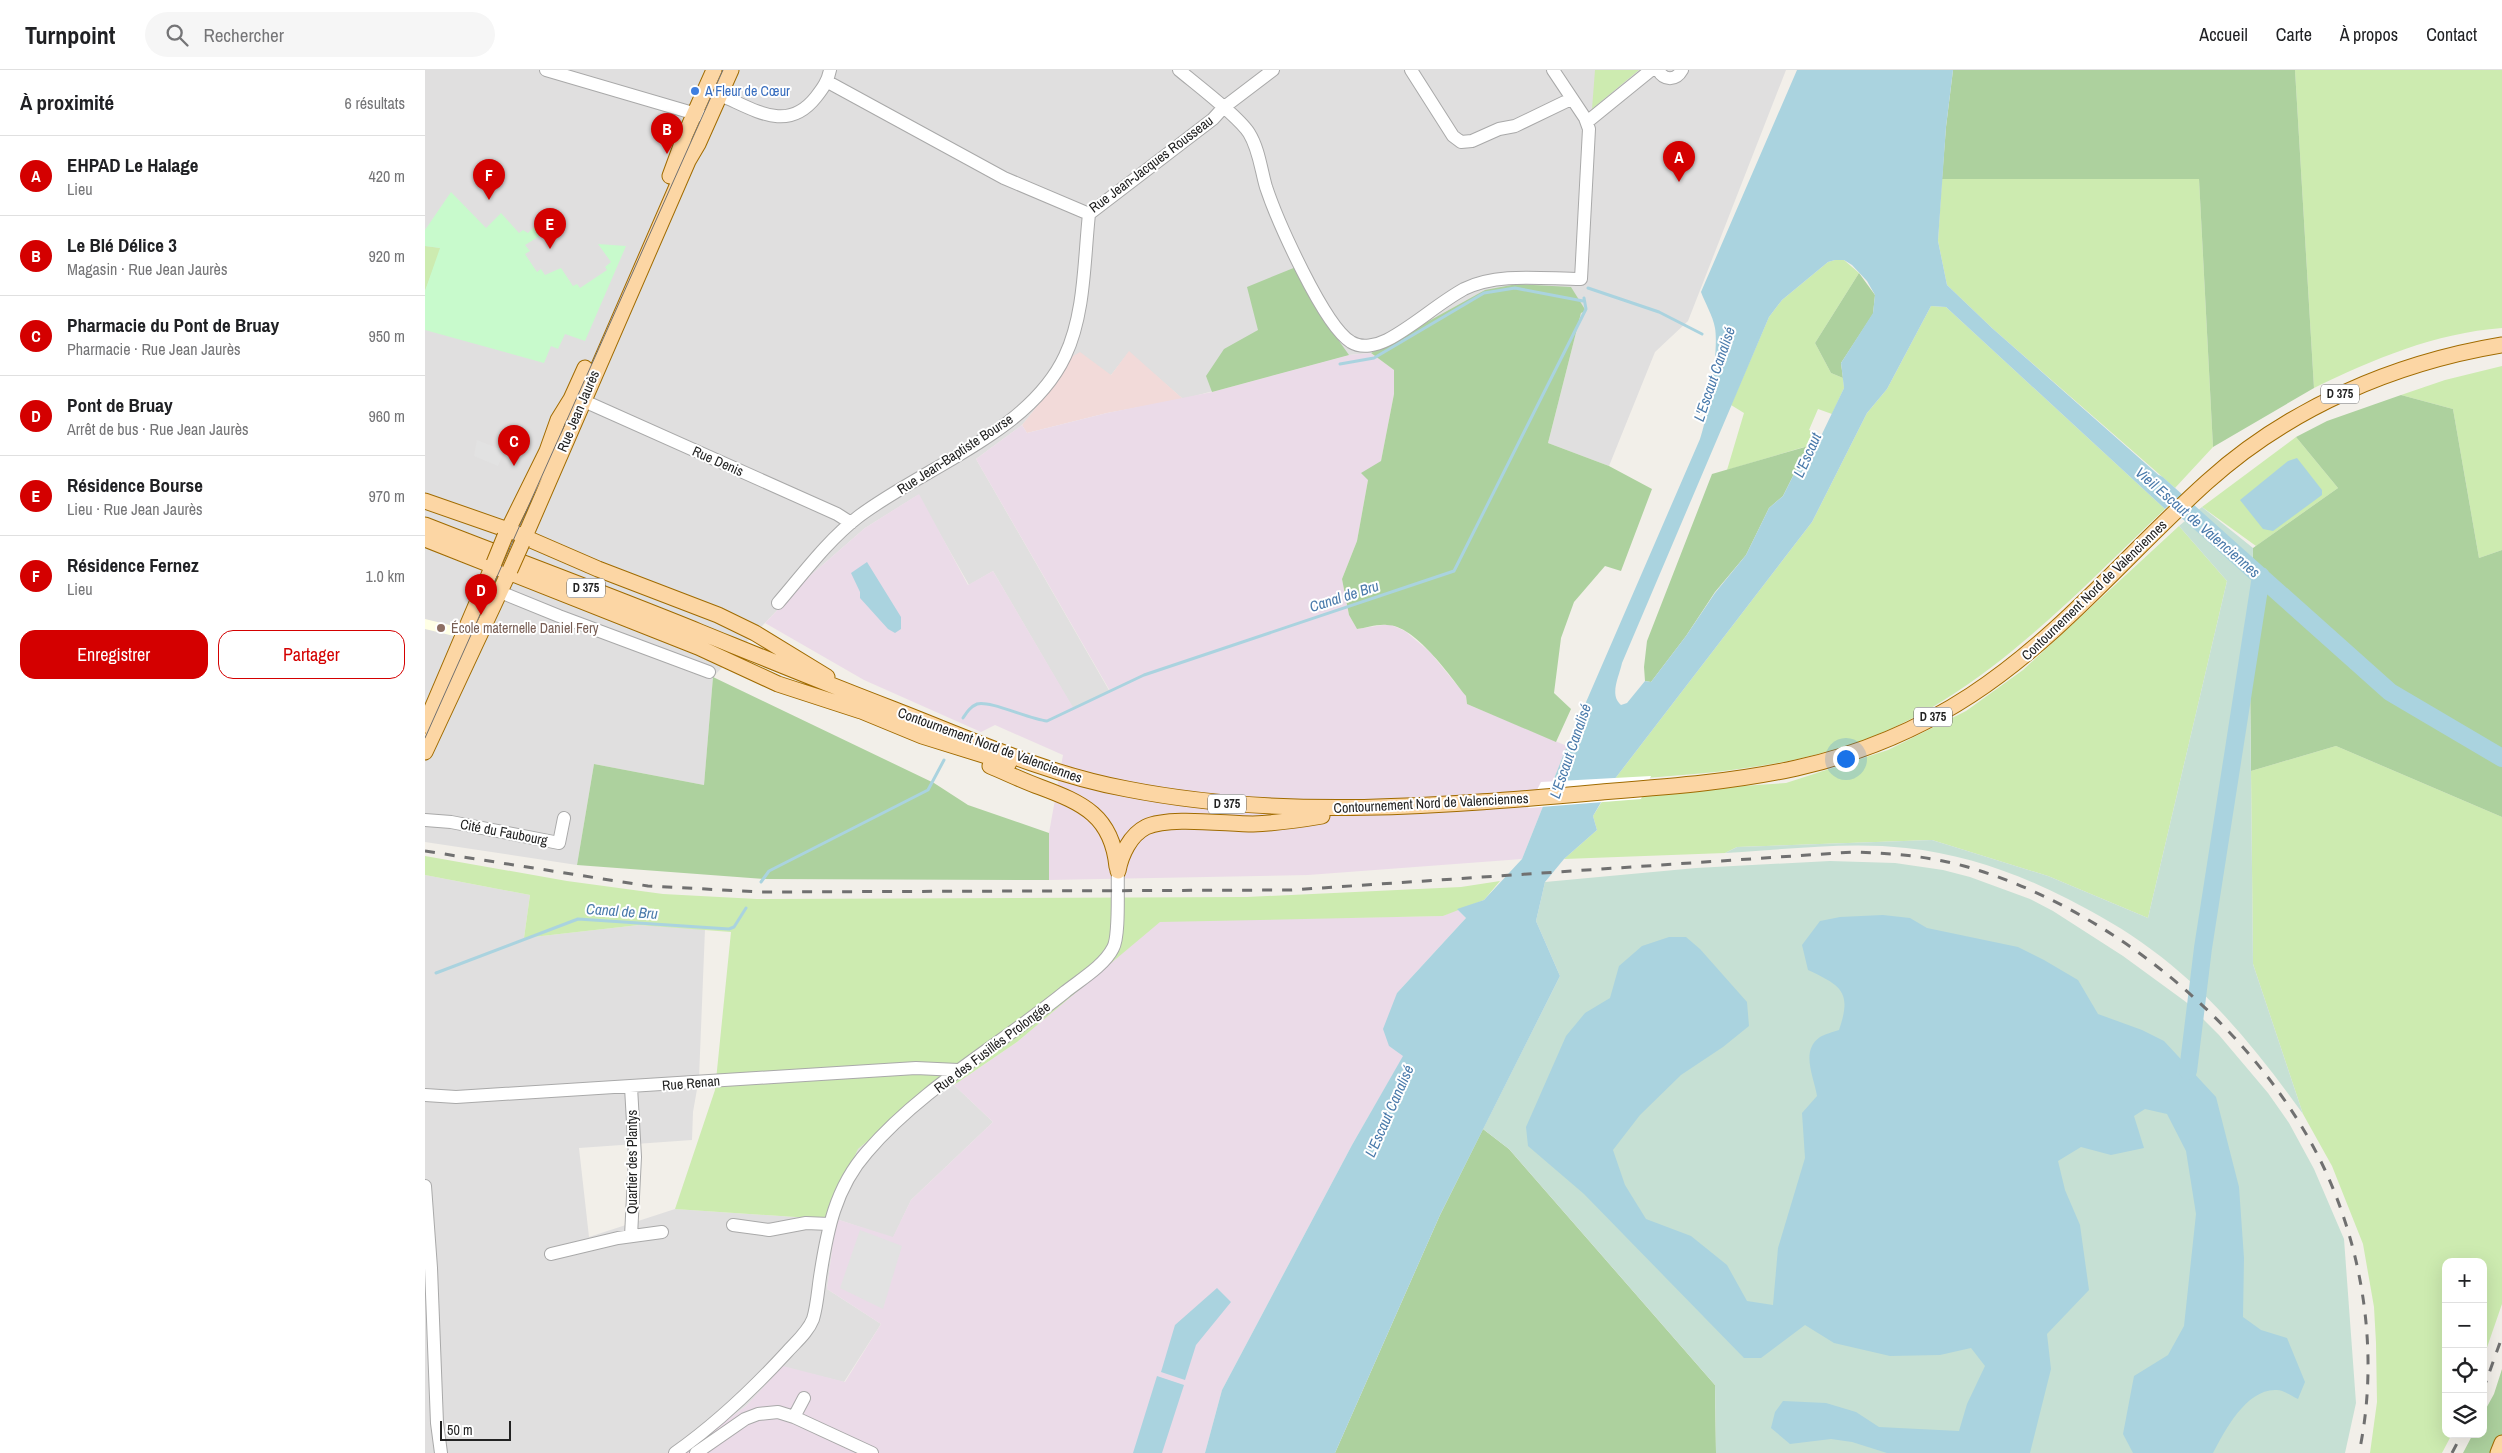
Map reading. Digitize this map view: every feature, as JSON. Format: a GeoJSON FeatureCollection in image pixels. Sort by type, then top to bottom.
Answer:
{"type":"FeatureCollection","features":[{"type":"Feature","properties":{"kind":"main road","name":"Rue Jean Jaurès"},"geometry":{"type":"LineString","coordinates":[[425,725],[507,533],[543,460],[558,420],[582,376],[679,157],[694,113],[714,70]]}},
{"type":"Feature","properties":{"kind":"main road","name":"Rue Jean Jaurès"},"geometry":{"type":"LineString","coordinates":[[425,752],[524,540],[688,161],[731,70]]}},
{"type":"Feature","properties":{"kind":"main road","name":"Contournement Nord de Valenciennes"},"geometry":{"type":"LineString","coordinates":[[425,525],[856,695],[1075,777],[1134,791],[1237,805],[1303,808],[1383,807],[1521,799],[1752,778],[1805,767],[1871,746],[1936,716],[1989,683],[2039,644],[2200,488],[2226,466],[2269,435],[2334,397],[2402,369],[2442,357],[2502,345]]}},
{"type":"Feature","properties":{"kind":"main road"},"geometry":{"type":"LineString","coordinates":[[425,501],[740,625],[856,695]]}},
{"type":"Feature","properties":{"kind":"main road"},"geometry":{"type":"LineString","coordinates":[[425,539],[697,647],[778,684],[861,712],[922,736],[1086,807],[1100,820],[1107,831],[1118,871]]}},
{"type":"Feature","properties":{"kind":"main road"},"geometry":{"type":"LineString","coordinates":[[746,652],[811,688],[861,712]]}},
{"type":"Feature","properties":{"kind":"main road"},"geometry":{"type":"LineString","coordinates":[[922,736],[1024,768],[1075,777]]}},
{"type":"Feature","properties":{"kind":"main road"},"geometry":{"type":"LineString","coordinates":[[1118,871],[1121,857],[1135,835],[1144,829],[1158,824],[1278,823],[1383,807]]}},
{"type":"Feature","properties":{"kind":"main road"},"geometry":{"type":"LineString","coordinates":[[2498,1453],[2502,1443]]}},
{"type":"Feature","properties":{"kind":"street"},"geometry":{"type":"LineString","coordinates":[[546,70],[710,117]]}},
{"type":"Feature","properties":{"kind":"street"},"geometry":{"type":"LineString","coordinates":[[1179,70],[1223,108],[1273,70]]}},
{"type":"Feature","properties":{"kind":"street"},"geometry":{"type":"LineString","coordinates":[[1411,70],[1453,136],[1461,142],[1473,141],[1496,130],[1515,126],[1571,99]]}},
{"type":"Feature","properties":{"kind":"street"},"geometry":{"type":"LineString","coordinates":[[1553,70],[1587,122],[1651,70]]}},
{"type":"Feature","properties":{"kind":"street"},"geometry":{"type":"LineString","coordinates":[[1658,70],[1662,76],[1670,79],[1678,76],[1682,70]]}},
{"type":"Feature","properties":{"kind":"street"},"geometry":{"type":"LineString","coordinates":[[720,95],[768,115],[782,118],[804,109],[829,76]]}},
{"type":"Feature","properties":{"kind":"street","name":"Rue Jean-Jacques Rousseau"},"geometry":{"type":"LineString","coordinates":[[829,76],[1004,178],[1089,214],[1213,119],[1223,108],[1250,134],[1274,208],[1307,278],[1330,321],[1339,333],[1355,344],[1365,346],[1382,342],[1456,294],[1475,285],[1512,279],[1581,279],[1589,151],[1587,122]]}},
{"type":"Feature","properties":{"kind":"street","name":"Rue Jean-Baptiste Bourse"},"geometry":{"type":"LineString","coordinates":[[778,603],[851,523],[985,438],[1029,404],[1050,381],[1066,354],[1076,323],[1089,214]]}},
{"type":"Feature","properties":{"kind":"street","name":"Rue Denis"},"geometry":{"type":"LineString","coordinates":[[584,401],[837,514],[851,523]]}},
{"type":"Feature","properties":{"kind":"street"},"geometry":{"type":"LineString","coordinates":[[500,592],[709,672]]}},
{"type":"Feature","properties":{"kind":"street","name":"Cité du Faubourg"},"geometry":{"type":"LineString","coordinates":[[425,820],[451,822],[559,843],[564,818]]}},
{"type":"Feature","properties":{"kind":"street","name":"Rue des Fusillés Prolongée"},"geometry":{"type":"LineString","coordinates":[[675,1453],[707,1429],[750,1389],[807,1328],[814,1314],[829,1224],[841,1191],[867,1152],[958,1070],[1022,1027],[1100,963],[1113,950],[1116,932],[1118,871]]}},
{"type":"Feature","properties":{"kind":"street","name":"Rue Renan"},"geometry":{"type":"LineString","coordinates":[[425,1095],[456,1097],[631,1088],[906,1069],[958,1070]]}},
{"type":"Feature","properties":{"kind":"street","name":"Quartier des Plantys"},"geometry":{"type":"LineString","coordinates":[[631,1088],[635,1157],[631,1236]]}},
{"type":"Feature","properties":{"kind":"street"},"geometry":{"type":"LineString","coordinates":[[425,1186],[431,1268],[437,1423],[441,1453]]}},
{"type":"Feature","properties":{"kind":"street"},"geometry":{"type":"LineString","coordinates":[[733,1225],[769,1230],[805,1223],[829,1224]]}},
{"type":"Feature","properties":{"kind":"street"},"geometry":{"type":"LineString","coordinates":[[551,1254],[631,1236],[662,1232]]}},
{"type":"Feature","properties":{"kind":"street"},"geometry":{"type":"LineString","coordinates":[[794,1417],[804,1398]]}},
{"type":"Feature","properties":{"kind":"street"},"geometry":{"type":"LineString","coordinates":[[696,1453],[749,1417],[774,1412],[794,1417],[872,1453]]}},
{"type":"Feature","properties":{"kind":"shaded area"},"geometry":{"type":"Polygon","coordinates":[[[425,70],[1786,70],[1688,321],[1655,352],[1609,466],[1548,443],[1581,313],[1585,311],[1403,337],[1371,353],[1349,355],[1183,399],[1129,352],[1111,375],[1051,389],[1022,425],[976,459],[1110,692],[1074,710],[993,571],[969,585],[918,495],[865,528],[811,575],[713,677],[704,785],[594,764],[577,865],[425,842],[425,70]]]}},
{"type":"Feature","properties":{"kind":"shaded area"},"geometry":{"type":"Polygon","coordinates":[[[1129,351],[1183,399],[1107,413],[1027,433],[1022,425],[1051,389],[1073,356],[1080,352],[1111,375],[1129,351]]]}},
{"type":"Feature","properties":{"kind":"shaded area"},"geometry":{"type":"Polygon","coordinates":[[[1371,353],[1394,370],[1394,394],[1381,461],[1368,480],[1357,541],[1342,579],[1349,615],[1357,629],[1389,624],[1405,631],[1430,652],[1466,696],[1467,704],[1567,746],[1522,859],[1308,875],[1049,880],[1049,833],[1063,755],[995,725],[981,732],[864,680],[765,623],[811,575],[865,528],[919,494],[968,585],[993,571],[1074,709],[1110,691],[976,459],[1022,425],[1027,433],[1107,413],[1212,392],[1349,355],[1371,353]]]}},
{"type":"Feature","properties":{"kind":"shaded area"},"geometry":{"type":"Polygon","coordinates":[[[477,440],[505,451],[498,466],[474,456],[477,440]]]}},
{"type":"Feature","properties":{"kind":"shaded area"},"geometry":{"type":"Polygon","coordinates":[[[2202,507],[2253,548],[2250,679],[2253,964],[2303,1114],[2270,1069],[2234,1026],[2215,1005],[2174,967],[2122,929],[2090,910],[2049,890],[2009,873],[1969,860],[1906,848],[1861,845],[1725,853],[1737,847],[1932,840],[2048,876],[2148,918],[2227,581],[2179,526],[2202,507]]]}},
{"type":"Feature","properties":{"kind":"shaded area","name":"École maternelle Daniel Fery"},"geometry":{"type":"Polygon","coordinates":[[[425,619],[458,627],[454,636],[425,629],[425,619]]]}},
{"type":"Feature","properties":{"kind":"shaded area"},"geometry":{"type":"Polygon","coordinates":[[[1830,861],[1895,863],[1943,870],[1970,877],[2030,899],[2053,911],[2123,956],[2186,1002],[2219,1035],[2268,1093],[2289,1123],[2314,1169],[2344,1239],[2356,1403],[2345,1453],[1716,1453],[1715,1385],[1509,1149],[1483,1129],[1560,976],[1536,921],[1545,882],[1696,868],[1830,861]]]}},
{"type":"Feature","properties":{"kind":"shaded area"},"geometry":{"type":"Polygon","coordinates":[[[425,875],[530,895],[524,938],[639,925],[705,929],[699,1078],[693,1112],[692,1140],[579,1148],[589,1237],[675,1209],[824,1219],[858,1149],[939,1082],[954,1085],[993,1122],[911,1200],[893,1238],[836,1219],[827,1289],[881,1324],[844,1382],[783,1367],[746,1406],[683,1453],[425,1453],[425,875]]]}},
{"type":"Feature","properties":{"kind":"shaded area"},"geometry":{"type":"Polygon","coordinates":[[[1457,909],[1466,918],[1397,993],[1389,1046],[1404,1055],[1352,1145],[1222,1390],[1205,1453],[683,1453],[746,1406],[783,1366],[845,1382],[881,1324],[827,1289],[836,1219],[893,1237],[911,1200],[993,1122],[954,1085],[1017,1042],[1160,921],[1443,916],[1457,909]]]}},
{"type":"Feature","properties":{"kind":"shaded area"},"geometry":{"type":"Polygon","coordinates":[[[860,1230],[902,1246],[883,1309],[840,1288],[860,1230]]]}},
{"type":"Feature","properties":{"kind":"green space"},"geometry":{"type":"Polygon","coordinates":[[[1595,70],[1639,70],[1592,109],[1595,70]]]}},
{"type":"Feature","properties":{"kind":"green space"},"geometry":{"type":"Polygon","coordinates":[[[1953,70],[2295,70],[2314,388],[2213,447],[2199,179],[1942,179],[1953,70]]]}},
{"type":"Feature","properties":{"kind":"green space"},"geometry":{"type":"Polygon","coordinates":[[[2295,70],[2502,70],[2502,328],[2453,335],[2405,349],[2359,367],[2314,388],[2295,70]]]}},
{"type":"Feature","properties":{"kind":"green space"},"geometry":{"type":"Polygon","coordinates":[[[1942,179],[2199,179],[2213,447],[2175,488],[1992,328],[1947,285],[1938,241],[1942,179]]]}},
{"type":"Feature","properties":{"kind":"green space"},"geometry":{"type":"Polygon","coordinates":[[[451,192],[486,228],[501,213],[519,233],[523,230],[528,233],[549,212],[555,218],[538,228],[543,234],[525,245],[530,251],[525,254],[537,272],[541,269],[545,275],[561,268],[573,286],[577,284],[580,288],[607,270],[605,267],[611,262],[598,244],[626,246],[585,341],[565,334],[558,349],[551,346],[544,363],[425,330],[425,291],[440,248],[425,246],[425,230],[451,192]]]}},
{"type":"Feature","properties":{"kind":"green space"},"geometry":{"type":"Polygon","coordinates":[[[425,246],[441,248],[425,291],[425,246]]]}},
{"type":"Feature","properties":{"kind":"green space"},"geometry":{"type":"Polygon","coordinates":[[[1844,260],[1859,273],[1815,343],[1831,373],[1843,378],[1844,388],[1832,414],[1818,409],[1809,430],[1821,436],[1812,455],[1804,447],[1727,470],[1744,413],[1731,405],[1769,317],[1782,300],[1828,262],[1844,260]]]}},
{"type":"Feature","properties":{"kind":"green space"},"geometry":{"type":"Polygon","coordinates":[[[1296,267],[1317,310],[1349,355],[1212,392],[1206,376],[1224,349],[1258,330],[1247,287],[1296,267]]]}},
{"type":"Feature","properties":{"kind":"green space"},"geometry":{"type":"Polygon","coordinates":[[[1859,273],[1875,295],[1873,314],[1841,363],[1843,378],[1831,373],[1815,343],[1859,273]]]}},
{"type":"Feature","properties":{"kind":"green space"},"geometry":{"type":"Polygon","coordinates":[[[1517,284],[1571,287],[1586,311],[1581,313],[1548,443],[1609,466],[1652,489],[1621,571],[1605,566],[1574,602],[1561,638],[1554,693],[1571,709],[1556,742],[1467,704],[1466,696],[1441,665],[1409,633],[1398,627],[1387,625],[1357,629],[1349,615],[1342,579],[1357,541],[1368,480],[1361,473],[1381,461],[1394,394],[1394,370],[1371,353],[1485,290],[1517,284]]]}},
{"type":"Feature","properties":{"kind":"green space"},"geometry":{"type":"Polygon","coordinates":[[[1931,306],[1946,307],[2165,509],[2057,613],[2018,646],[1978,677],[1937,705],[1893,728],[1846,746],[1789,761],[1731,770],[1614,780],[1812,522],[1867,413],[1887,389],[1931,306]]]}},
{"type":"Feature","properties":{"kind":"green space"},"geometry":{"type":"Polygon","coordinates":[[[2502,366],[2502,550],[2479,558],[2453,409],[2401,395],[2445,380],[2502,366]]]}},
{"type":"Feature","properties":{"kind":"green space"},"geometry":{"type":"Polygon","coordinates":[[[2401,395],[2453,409],[2479,558],[2502,550],[2502,817],[2336,746],[2251,771],[2250,679],[2253,548],[2338,488],[2296,437],[2327,421],[2401,395]]]}},
{"type":"Feature","properties":{"kind":"green space"},"geometry":{"type":"Polygon","coordinates":[[[2296,437],[2338,488],[2256,546],[2202,507],[2296,437]]]}},
{"type":"Feature","properties":{"kind":"green space"},"geometry":{"type":"Polygon","coordinates":[[[1805,447],[1812,455],[1798,466],[1783,496],[1769,508],[1746,555],[1715,592],[1686,636],[1651,682],[1645,681],[1644,667],[1647,641],[1712,474],[1805,447]]]}},
{"type":"Feature","properties":{"kind":"green space"},"geometry":{"type":"Polygon","coordinates":[[[2179,526],[2227,581],[2148,918],[2048,876],[1932,840],[1737,847],[1725,853],[1564,859],[1597,830],[1593,816],[1606,795],[1786,783],[1888,750],[1966,711],[2023,670],[2179,526]]]}},
{"type":"Feature","properties":{"kind":"green space"},"geometry":{"type":"Polygon","coordinates":[[[713,677],[934,783],[968,805],[1049,833],[1049,880],[764,879],[577,865],[594,764],[704,785],[713,677]]]}},
{"type":"Feature","properties":{"kind":"green space"},"geometry":{"type":"Polygon","coordinates":[[[2336,746],[2502,817],[2502,1304],[2487,1347],[2487,1258],[2442,1258],[2442,1438],[2450,1438],[2442,1453],[2370,1453],[2377,1402],[2376,1343],[2374,1307],[2363,1244],[2332,1166],[2303,1114],[2253,964],[2251,771],[2336,746]]]}},
{"type":"Feature","properties":{"kind":"green space"},"geometry":{"type":"Polygon","coordinates":[[[425,856],[567,881],[663,894],[757,899],[1247,897],[1461,887],[1500,881],[1484,900],[1443,916],[1160,922],[1017,1042],[954,1085],[939,1082],[858,1149],[825,1219],[675,1209],[715,1090],[731,932],[639,925],[524,938],[530,895],[425,875],[425,856]]]}},
{"type":"Feature","properties":{"kind":"green space"},"geometry":{"type":"Polygon","coordinates":[[[1483,1129],[1509,1149],[1715,1385],[1716,1453],[1335,1453],[1440,1215],[1483,1129]]]}},
{"type":"Feature","properties":{"kind":"green space"},"geometry":{"type":"Polygon","coordinates":[[[2502,1369],[2502,1453],[2463,1453],[2471,1438],[2487,1438],[2487,1407],[2494,1394],[2502,1369]]]}},
{"type":"Feature","properties":{"kind":"water","name":"L'Escaut Canalisé"},"geometry":{"type":"Polygon","coordinates":[[[1797,70],[1953,70],[1946,127],[1938,241],[1947,285],[1992,328],[2180,494],[2165,509],[1946,307],[1931,306],[1887,389],[1867,413],[1812,522],[1614,780],[1593,816],[1597,830],[1564,859],[1545,882],[1536,921],[1560,976],[1440,1215],[1335,1453],[1205,1453],[1222,1390],[1352,1145],[1403,1056],[1389,1046],[1383,1029],[1397,993],[1466,918],[1457,909],[1484,900],[1522,859],[1567,746],[1700,439],[1712,384],[1716,338],[1713,319],[1701,292],[1797,70]],[[1844,260],[1828,262],[1782,300],[1769,317],[1622,663],[1615,691],[1617,701],[1621,705],[1627,703],[1645,681],[1651,682],[1686,636],[1715,593],[1746,555],[1769,508],[1783,496],[1798,466],[1812,455],[1844,388],[1841,363],[1873,313],[1875,295],[1867,281],[1852,265],[1844,260]]]}},
{"type":"Feature","properties":{"kind":"water"},"geometry":{"type":"Polygon","coordinates":[[[2297,458],[2322,490],[2322,495],[2273,531],[2263,529],[2240,500],[2288,461],[2297,458]]]}},
{"type":"Feature","properties":{"kind":"water"},"geometry":{"type":"Polygon","coordinates":[[[867,562],[901,617],[901,629],[895,633],[888,629],[860,598],[860,592],[851,573],[867,562]]]}},
{"type":"Feature","properties":{"kind":"water"},"geometry":{"type":"Polygon","coordinates":[[[1883,915],[1910,918],[1927,928],[2018,947],[2044,960],[2078,980],[2098,1014],[2142,1030],[2164,1041],[2216,1097],[2239,1187],[2244,1258],[2243,1317],[2261,1330],[2287,1338],[2305,1382],[2298,1399],[2277,1390],[2266,1391],[2256,1396],[2238,1412],[2213,1453],[2133,1453],[2123,1434],[2134,1376],[2168,1355],[2184,1326],[2196,1214],[2186,1151],[2167,1114],[2145,1109],[2134,1116],[2144,1148],[2111,1155],[2081,1147],[2058,1161],[2065,1190],[2080,1225],[2089,1290],[2047,1334],[2051,1369],[2030,1453],[1887,1453],[1852,1442],[1831,1439],[1790,1444],[1771,1428],[1775,1412],[1783,1401],[1826,1403],[1856,1412],[1879,1427],[1959,1431],[1967,1404],[1985,1366],[1971,1348],[1940,1355],[1890,1356],[1834,1343],[1805,1325],[1761,1358],[1744,1358],[1584,1194],[1528,1146],[1526,1127],[1566,1036],[1585,1013],[1610,998],[1619,966],[1642,946],[1669,937],[1686,937],[1700,949],[1747,1002],[1749,1026],[1723,1047],[1681,1075],[1640,1115],[1613,1150],[1625,1185],[1646,1219],[1691,1236],[1727,1265],[1747,1301],[1773,1305],[1778,1248],[1805,1158],[1802,1113],[1817,1096],[1809,1057],[1814,1043],[1820,1037],[1839,1030],[1844,1007],[1844,999],[1836,986],[1808,970],[1802,945],[1820,921],[1840,917],[1883,915]]]}},
{"type":"Feature","properties":{"kind":"water"},"geometry":{"type":"Polygon","coordinates":[[[1217,1288],[1231,1302],[1196,1345],[1185,1380],[1161,1372],[1175,1325],[1217,1288]]]}},
{"type":"Feature","properties":{"kind":"water"},"geometry":{"type":"Polygon","coordinates":[[[1157,1376],[1184,1385],[1162,1453],[1133,1453],[1157,1376]]]}},
{"type":"Feature","properties":{"kind":"pier"},"geometry":{"type":"Polygon","coordinates":[[[1651,776],[1641,799],[1528,808],[1541,782],[1651,776]]]}},
{"type":"Feature","properties":{"kind":"waterway","name":"Canal de Bru"},"geometry":{"type":"LineString","coordinates":[[1340,364],[1374,358],[1484,293],[1515,288],[1583,301]]}},
{"type":"Feature","properties":{"kind":"waterway"},"geometry":{"type":"LineString","coordinates":[[1588,288],[1659,312],[1702,334]]}},
{"type":"Feature","properties":{"kind":"waterway","name":"Canal de Bru"},"geometry":{"type":"LineString","coordinates":[[963,718],[972,707],[977,704],[983,704],[1047,721],[1144,675],[1454,571],[1586,309],[1584,298]]}},
{"type":"Feature","properties":{"kind":"waterway","name":"Vieil Escaut de Valenciennes"},"geometry":{"type":"LineString","coordinates":[[2157,484],[2390,692],[2502,758]]}},
{"type":"Feature","properties":{"kind":"waterway"},"geometry":{"type":"LineString","coordinates":[[2188,1071],[2203,948],[2261,576]]}},
{"type":"Feature","properties":{"kind":"waterway","name":"Canal de Bru"},"geometry":{"type":"LineString","coordinates":[[761,882],[769,871],[928,790],[944,760]]}},
{"type":"Feature","properties":{"kind":"waterway","name":"Canal de Bru"},"geometry":{"type":"LineString","coordinates":[[436,973],[578,919],[729,929],[734,927],[746,908]]}},
{"type":"Feature","properties":{"kind":"tram line"},"geometry":{"type":"LineString","coordinates":[[425,738],[723,70]]}},
{"type":"Feature","properties":{"kind":"railway"},"geometry":{"type":"LineString","coordinates":[[425,851],[648,886],[762,892],[1291,890],[1853,852],[1909,856],[1964,866],[2019,885],[2073,911],[2126,944],[2175,981],[2221,1024],[2262,1070],[2297,1119],[2325,1170],[2339,1203],[2359,1273],[2368,1345],[2368,1381],[2359,1453]]}},
{"type":"Feature","properties":{"kind":"railway"},"geometry":{"type":"LineString","coordinates":[[2487,1379],[2502,1337]]}},
{"type":"Feature","properties":{"kind":"railway"},"geometry":{"type":"LineString","coordinates":[[2452,1453],[2460,1438]]}},
{"type":"Feature","properties":{"kind":"place","name":"A Fleur de Cœur"},"geometry":{"type":"Point","coordinates":[695,91]}},
{"type":"Feature","properties":{"kind":"place","name":"Le Blé Délice 3"},"geometry":{"type":"Point","coordinates":[667,154]}},
{"type":"Feature","properties":{"kind":"place","name":"EHPAD Le Halage"},"geometry":{"type":"Point","coordinates":[1679,182]}},
{"type":"Feature","properties":{"kind":"place","name":"Résidence Fernez"},"geometry":{"type":"Point","coordinates":[489,200]}},
{"type":"Feature","properties":{"kind":"place","name":"Résidence Bourse"},"geometry":{"type":"Point","coordinates":[550,249]}},
{"type":"Feature","properties":{"kind":"place","name":"Pharmacie du Pont de Bruay"},"geometry":{"type":"Point","coordinates":[514,466]}},
{"type":"Feature","properties":{"kind":"place","name":"Pont de Bruay"},"geometry":{"type":"Point","coordinates":[481,615]}},
{"type":"Feature","properties":{"kind":"place","name":"École maternelle Daniel Fery"},"geometry":{"type":"Point","coordinates":[441,628]}},
{"type":"Feature","properties":{"kind":"water label","name":"L'Escaut"},"geometry":{"type":"Point","coordinates":[1807,455]}}]}
